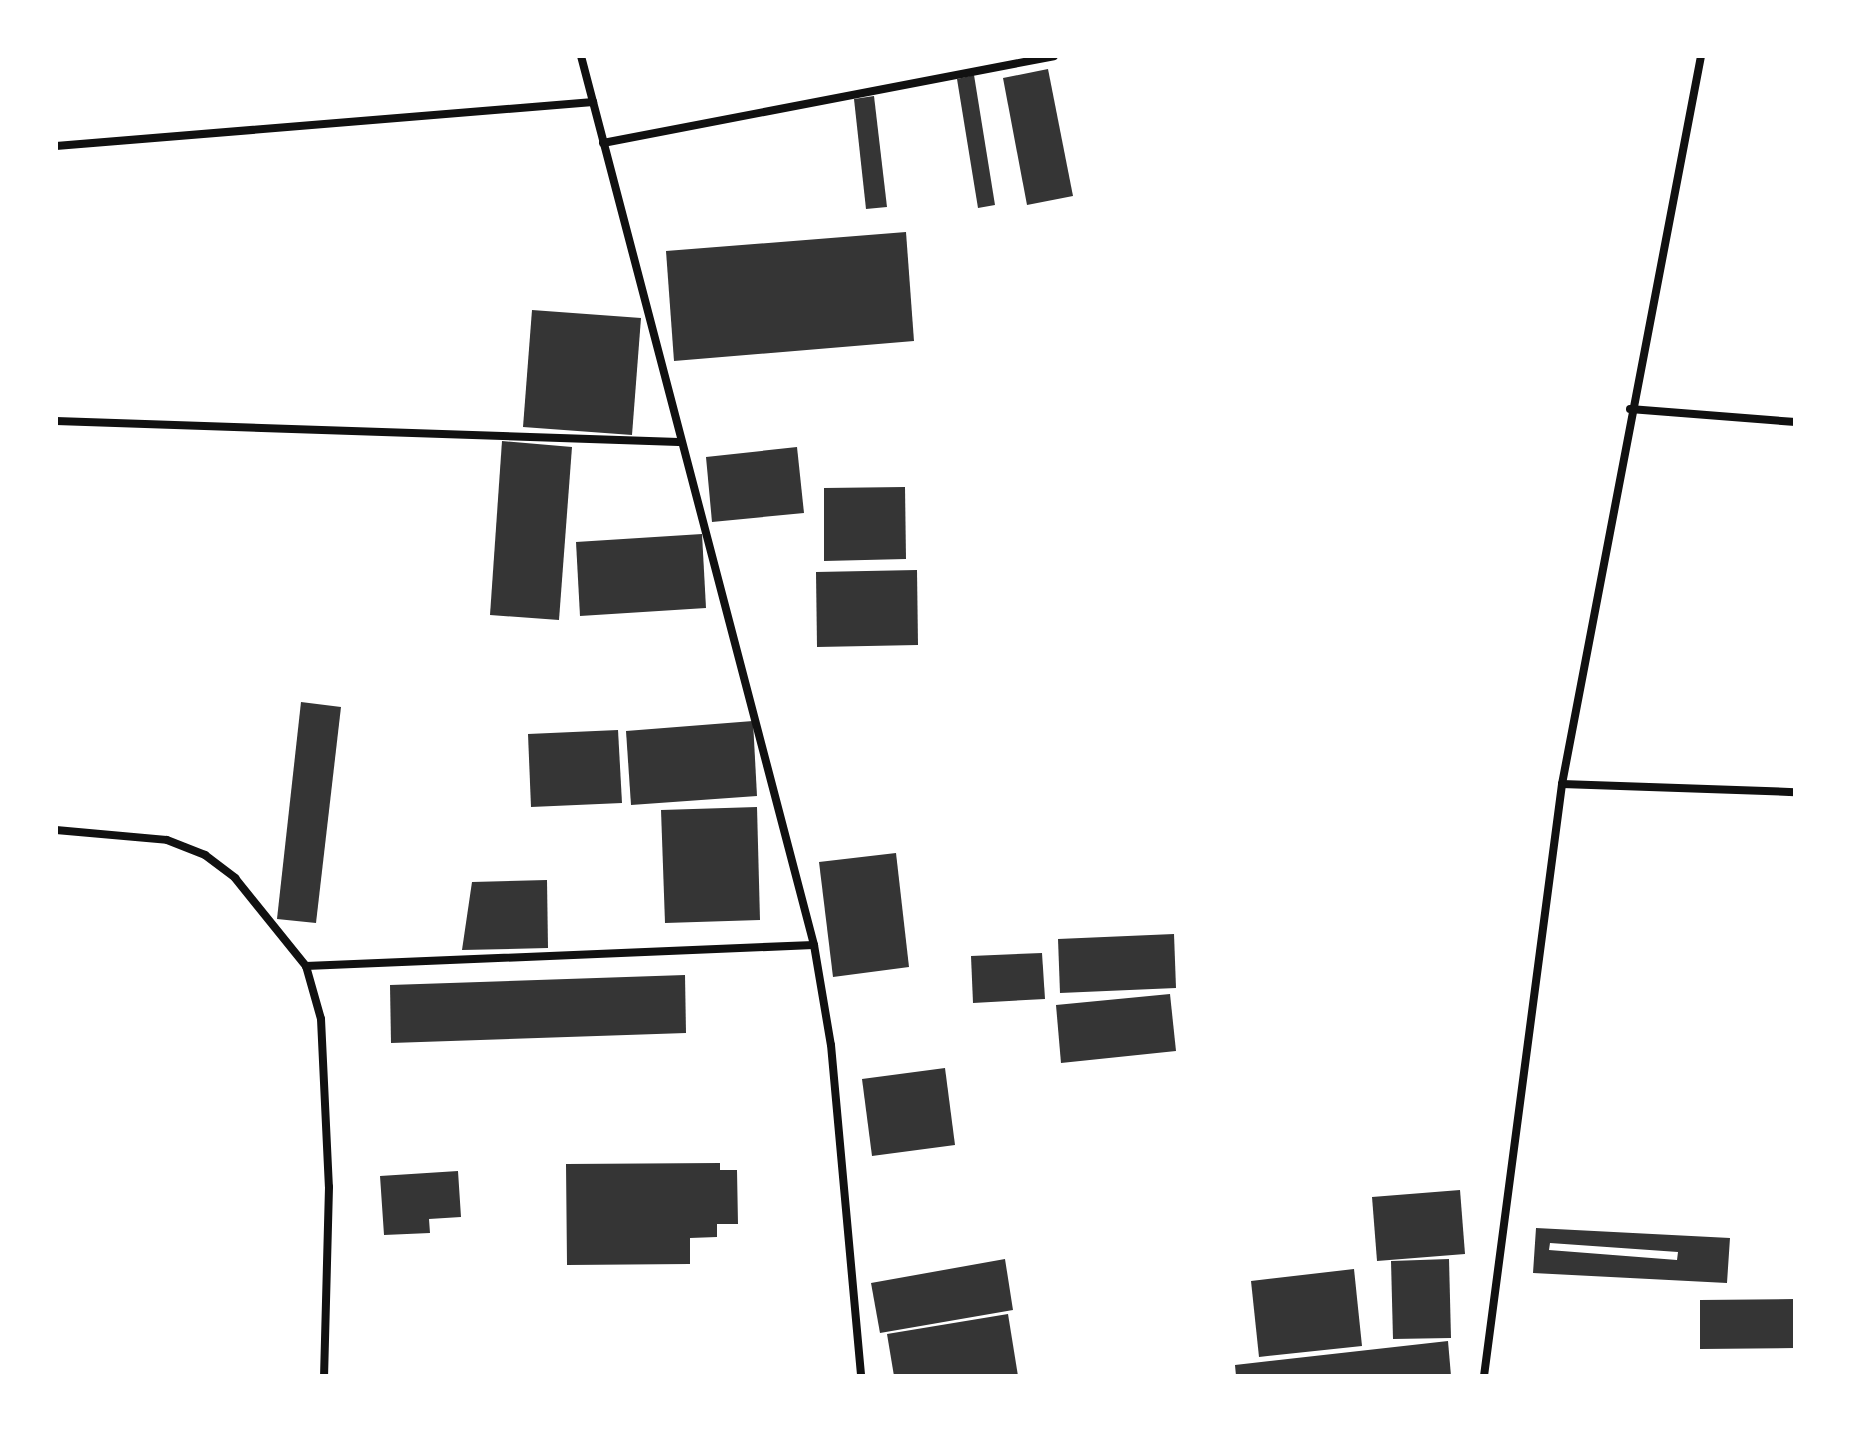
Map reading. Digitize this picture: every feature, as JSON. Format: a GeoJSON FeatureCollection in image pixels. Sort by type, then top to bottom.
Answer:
{"type":"FeatureCollection","features":[{"type":"Feature","properties":{"kind":"street"},"geometry":{"type":"LineString","coordinates":[[581,56],[679,442],[814,945],[831,1045],[861,1376]]}},
{"type":"Feature","properties":{"kind":"street"},"geometry":{"type":"LineString","coordinates":[[603,143],[1054,56]]}},
{"type":"Feature","properties":{"kind":"street"},"geometry":{"type":"LineString","coordinates":[[1484,1376],[1562,784],[1630,409],[1701,56]]}},
{"type":"Feature","properties":{"kind":"street"},"geometry":{"type":"LineString","coordinates":[[56,146],[593,102]]}},
{"type":"Feature","properties":{"kind":"street"},"geometry":{"type":"LineString","coordinates":[[1630,409],[1795,422]]}},
{"type":"Feature","properties":{"kind":"street"},"geometry":{"type":"LineString","coordinates":[[56,421],[679,442]]}},
{"type":"Feature","properties":{"kind":"street"},"geometry":{"type":"LineString","coordinates":[[1562,784],[1795,792]]}},
{"type":"Feature","properties":{"kind":"street"},"geometry":{"type":"LineString","coordinates":[[56,830],[167,840],[205,855],[255,899],[306,966],[321,1019],[329,1187],[324,1376]]}},
{"type":"Feature","properties":{"kind":"street"},"geometry":{"type":"LineString","coordinates":[[306,966],[814,945]]}},
{"type":"Feature","properties":{"kind":"building"},"geometry":{"type":"Polygon","coordinates":[[[1048,69],[1073,196],[1027,205],[1003,78],[1048,69]]]}},
{"type":"Feature","properties":{"kind":"building"},"geometry":{"type":"Polygon","coordinates":[[[974,75],[995,205],[978,208],[957,79],[974,75]]]}},
{"type":"Feature","properties":{"kind":"building"},"geometry":{"type":"Polygon","coordinates":[[[874,96],[887,207],[866,209],[854,99],[874,96]]]}},
{"type":"Feature","properties":{"kind":"building"},"geometry":{"type":"Polygon","coordinates":[[[906,232],[914,341],[674,361],[666,251],[906,232]]]}},
{"type":"Feature","properties":{"kind":"building"},"geometry":{"type":"Polygon","coordinates":[[[532,310],[641,318],[632,435],[523,427],[532,310]]]}},
{"type":"Feature","properties":{"kind":"building"},"geometry":{"type":"Polygon","coordinates":[[[502,441],[572,447],[559,620],[490,615],[502,441]]]}},
{"type":"Feature","properties":{"kind":"building"},"geometry":{"type":"Polygon","coordinates":[[[797,447],[804,513],[712,522],[706,457],[797,447]]]}},
{"type":"Feature","properties":{"kind":"building"},"geometry":{"type":"Polygon","coordinates":[[[905,487],[906,559],[824,561],[824,488],[905,487]]]}},
{"type":"Feature","properties":{"kind":"building"},"geometry":{"type":"Polygon","coordinates":[[[702,534],[706,608],[580,616],[576,542],[702,534]]]}},
{"type":"Feature","properties":{"kind":"building"},"geometry":{"type":"Polygon","coordinates":[[[917,570],[918,645],[817,647],[816,572],[917,570]]]}},
{"type":"Feature","properties":{"kind":"building"},"geometry":{"type":"Polygon","coordinates":[[[301,702],[341,707],[316,923],[277,919],[301,702]]]}},
{"type":"Feature","properties":{"kind":"building"},"geometry":{"type":"Polygon","coordinates":[[[753,721],[757,796],[631,805],[626,731],[753,721]]]}},
{"type":"Feature","properties":{"kind":"building"},"geometry":{"type":"Polygon","coordinates":[[[618,730],[622,803],[531,807],[528,734],[618,730]]]}},
{"type":"Feature","properties":{"kind":"building"},"geometry":{"type":"Polygon","coordinates":[[[757,807],[760,920],[665,923],[661,810],[757,807]]]}},
{"type":"Feature","properties":{"kind":"building"},"geometry":{"type":"Polygon","coordinates":[[[896,853],[909,967],[833,977],[819,862],[896,853]]]}},
{"type":"Feature","properties":{"kind":"building"},"geometry":{"type":"Polygon","coordinates":[[[547,880],[548,948],[462,950],[472,882],[547,880]]]}},
{"type":"Feature","properties":{"kind":"building"},"geometry":{"type":"Polygon","coordinates":[[[1174,934],[1176,988],[1060,993],[1058,939],[1174,934]]]}},
{"type":"Feature","properties":{"kind":"building"},"geometry":{"type":"Polygon","coordinates":[[[1042,953],[1045,999],[973,1003],[971,956],[1042,953]]]}},
{"type":"Feature","properties":{"kind":"building"},"geometry":{"type":"Polygon","coordinates":[[[685,975],[686,1033],[391,1043],[390,985],[685,975]]]}},
{"type":"Feature","properties":{"kind":"building"},"geometry":{"type":"Polygon","coordinates":[[[1170,994],[1176,1051],[1061,1063],[1056,1005],[1170,994]]]}},
{"type":"Feature","properties":{"kind":"building"},"geometry":{"type":"Polygon","coordinates":[[[945,1068],[955,1145],[872,1156],[862,1079],[945,1068]]]}},
{"type":"Feature","properties":{"kind":"building"},"geometry":{"type":"Polygon","coordinates":[[[720,1163],[720,1170],[737,1170],[738,1224],[717,1224],[717,1237],[690,1238],[690,1264],[567,1265],[566,1164],[720,1163]]]}},
{"type":"Feature","properties":{"kind":"building"},"geometry":{"type":"Polygon","coordinates":[[[458,1171],[461,1217],[429,1219],[430,1233],[384,1235],[380,1176],[458,1171]]]}},
{"type":"Feature","properties":{"kind":"building"},"geometry":{"type":"Polygon","coordinates":[[[1460,1190],[1465,1254],[1377,1261],[1372,1197],[1460,1190]]]}},
{"type":"Feature","properties":{"kind":"building"},"geometry":{"type":"Polygon","coordinates":[[[1536,1228],[1730,1238],[1727,1283],[1533,1273],[1536,1228]],[[1550,1243],[1549,1250],[1677,1260],[1678,1252],[1550,1243]]]}},
{"type":"Feature","properties":{"kind":"building"},"geometry":{"type":"Polygon","coordinates":[[[1005,1259],[1013,1310],[880,1333],[871,1283],[1005,1259]]]}},
{"type":"Feature","properties":{"kind":"building"},"geometry":{"type":"Polygon","coordinates":[[[1449,1259],[1451,1338],[1393,1339],[1391,1261],[1449,1259]]]}},
{"type":"Feature","properties":{"kind":"building"},"geometry":{"type":"Polygon","coordinates":[[[1354,1269],[1362,1346],[1259,1357],[1251,1281],[1354,1269]]]}},
{"type":"Feature","properties":{"kind":"building"},"geometry":{"type":"Polygon","coordinates":[[[1795,1299],[1795,1348],[1700,1349],[1700,1300],[1795,1299]]]}},
{"type":"Feature","properties":{"kind":"building"},"geometry":{"type":"Polygon","coordinates":[[[1008,1314],[1018,1376],[894,1376],[887,1334],[1008,1314]]]}},
{"type":"Feature","properties":{"kind":"building"},"geometry":{"type":"Polygon","coordinates":[[[1448,1341],[1451,1376],[1236,1376],[1235,1365],[1448,1341]]]}}]}
